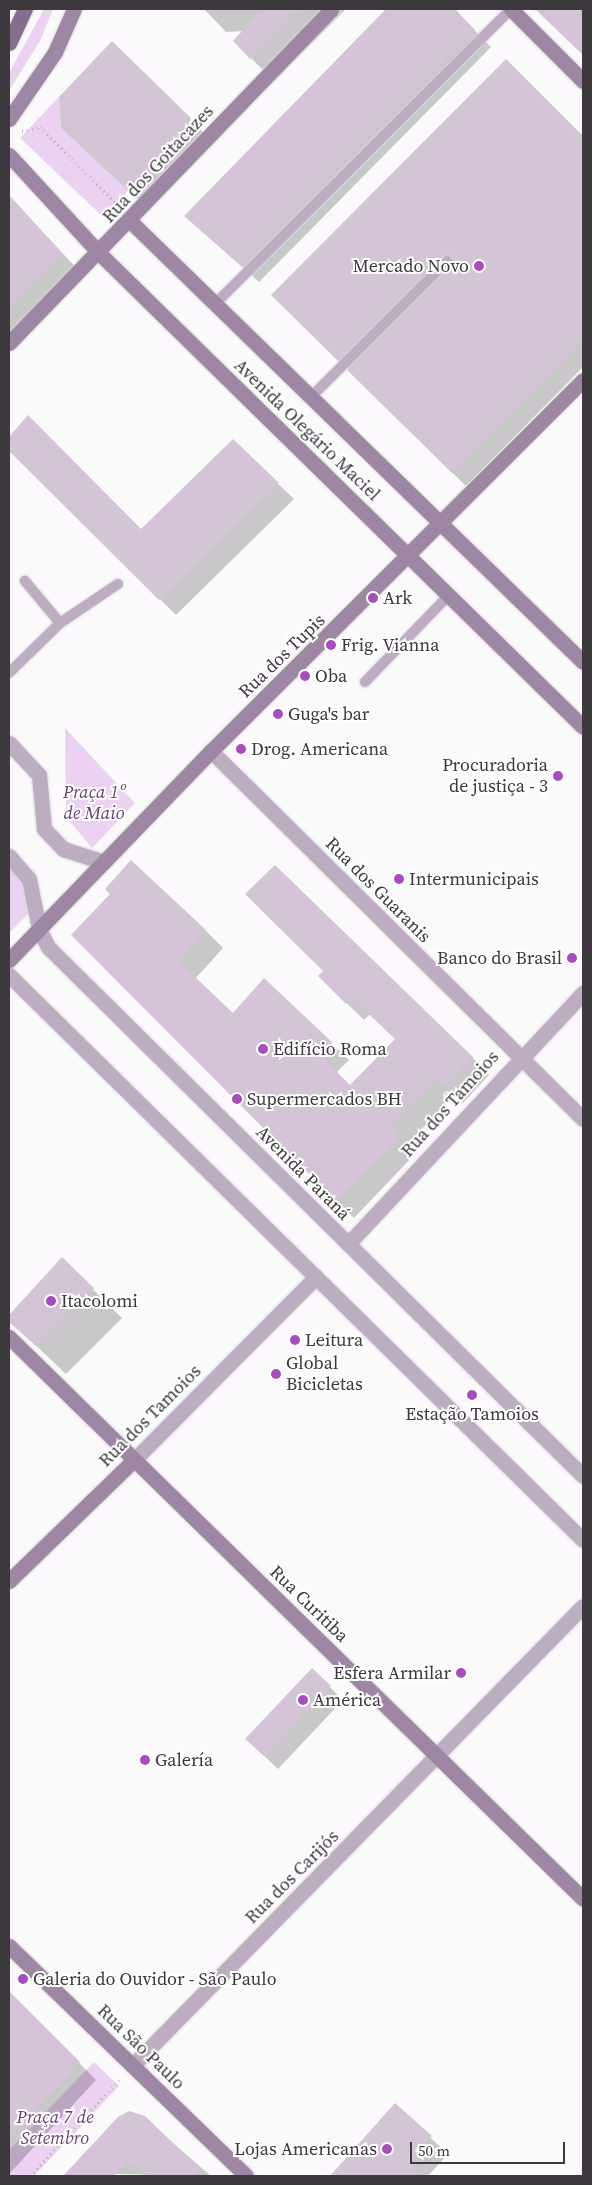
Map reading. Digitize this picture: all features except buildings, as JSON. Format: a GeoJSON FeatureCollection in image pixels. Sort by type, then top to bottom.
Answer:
{"type":"FeatureCollection","features":[{"type":"Feature","properties":{"kind":"main road"},"geometry":{"type":"LineString","coordinates":[[9,43],[25,9]]}},
{"type":"Feature","properties":{"kind":"street"},"geometry":{"type":"LineString","coordinates":[[9,119],[55,52],[74,9]]}},
{"type":"Feature","properties":{"kind":"street","name":"Rua dos Goitacazes"},"geometry":{"type":"LineString","coordinates":[[9,343],[131,220],[331,9]]}},
{"type":"Feature","properties":{"kind":"street"},"geometry":{"type":"LineString","coordinates":[[511,9],[583,81]]}},
{"type":"Feature","properties":{"kind":"street","name":"Avenida Olegário Maciel"},"geometry":{"type":"LineString","coordinates":[[9,155],[99,253],[583,727]]}},
{"type":"Feature","properties":{"kind":"street","name":"Avenida Olegário Maciel"},"geometry":{"type":"LineString","coordinates":[[131,220],[442,522],[583,662]]}},
{"type":"Feature","properties":{"kind":"street","name":"Rua dos Tupis"},"geometry":{"type":"LineString","coordinates":[[9,960],[210,751],[410,557],[442,522],[583,380]]}},
{"type":"Feature","properties":{"kind":"street"},"geometry":{"type":"LineString","coordinates":[[9,743],[39,775],[44,829],[63,849],[104,862]]}},
{"type":"Feature","properties":{"kind":"street","name":"Rua dos Guaranis"},"geometry":{"type":"LineString","coordinates":[[210,751],[583,1119]]}},
{"type":"Feature","properties":{"kind":"street","name":"Avenida Paraná"},"geometry":{"type":"LineString","coordinates":[[9,856],[29,879],[39,929],[48,948],[583,1476]]}},
{"type":"Feature","properties":{"kind":"street"},"geometry":{"type":"LineString","coordinates":[[9,975],[583,1540]]}},
{"type":"Feature","properties":{"kind":"street","name":"Rua dos Tamoios"},"geometry":{"type":"LineString","coordinates":[[348,1244],[519,1056],[583,993]]}},
{"type":"Feature","properties":{"kind":"street","name":"Rua dos Tamoios"},"geometry":{"type":"LineString","coordinates":[[9,1582],[134,1460],[316,1276]]}},
{"type":"Feature","properties":{"kind":"street","name":"Rua Curitiba"},"geometry":{"type":"LineString","coordinates":[[9,1337],[583,1899]]}},
{"type":"Feature","properties":{"kind":"street","name":"Rua dos Carijós"},"geometry":{"type":"LineString","coordinates":[[134,2064],[583,1606]]}},
{"type":"Feature","properties":{"kind":"street","name":"Rua São Paulo"},"geometry":{"type":"LineString","coordinates":[[9,1946],[134,2064],[246,2176]]}},
{"type":"Feature","properties":{"kind":"lane"},"geometry":{"type":"LineString","coordinates":[[216,303],[511,9]]}},
{"type":"Feature","properties":{"kind":"lane"},"geometry":{"type":"LineString","coordinates":[[312,396],[447,261]]}},
{"type":"Feature","properties":{"kind":"lane"},"geometry":{"type":"LineString","coordinates":[[25,581],[60,623]]}},
{"type":"Feature","properties":{"kind":"lane"},"geometry":{"type":"LineString","coordinates":[[9,673],[60,623],[118,584]]}},
{"type":"Feature","properties":{"kind":"lane"},"geometry":{"type":"LineString","coordinates":[[365,682],[449,595]]}},
{"type":"Feature","properties":{"kind":"path"},"geometry":{"type":"LineString","coordinates":[[17,132],[40,128],[131,220]]}},
{"type":"Feature","properties":{"kind":"path"},"geometry":{"type":"LineString","coordinates":[[30,2176],[134,2064]]}},
{"type":"Feature","properties":{"kind":"green space"},"geometry":{"type":"Polygon","coordinates":[[[44,9],[53,9],[41,39],[9,91],[9,73],[44,9]]]}},
{"type":"Feature","properties":{"kind":"green space"},"geometry":{"type":"Polygon","coordinates":[[[59,97],[61,128],[128,191],[103,217],[20,138],[59,97]]]}},
{"type":"Feature","properties":{"kind":"green space","name":"Praça 1º de Maio"},"geometry":{"type":"Polygon","coordinates":[[[65,728],[135,803],[92,848],[66,817],[65,728]]]}},
{"type":"Feature","properties":{"kind":"green space"},"geometry":{"type":"Polygon","coordinates":[[[9,865],[23,882],[28,914],[9,933],[9,865]]]}},
{"type":"Feature","properties":{"kind":"green space","name":"Praça 7 de Setembro"},"geometry":{"type":"Polygon","coordinates":[[[94,2062],[119,2086],[34,2176],[9,2176],[9,2150],[94,2062]]]}},
{"type":"Feature","properties":{"kind":"place","name":"Mercado Novo"},"geometry":{"type":"Point","coordinates":[479,266]}},
{"type":"Feature","properties":{"kind":"place","name":"Ark"},"geometry":{"type":"Point","coordinates":[373,598]}},
{"type":"Feature","properties":{"kind":"place","name":"Frig. Vianna"},"geometry":{"type":"Point","coordinates":[331,645]}},
{"type":"Feature","properties":{"kind":"place","name":"Oba"},"geometry":{"type":"Point","coordinates":[305,676]}},
{"type":"Feature","properties":{"kind":"place","name":"Guga's bar"},"geometry":{"type":"Point","coordinates":[278,714]}},
{"type":"Feature","properties":{"kind":"place","name":"Drog. Americana"},"geometry":{"type":"Point","coordinates":[241,749]}},
{"type":"Feature","properties":{"kind":"place","name":"Procuradoria de justiça - 3"},"geometry":{"type":"Point","coordinates":[558,776]}},
{"type":"Feature","properties":{"kind":"place","name":"Intermunicipais"},"geometry":{"type":"Point","coordinates":[399,879]}},
{"type":"Feature","properties":{"kind":"place","name":"Banco do Brasil"},"geometry":{"type":"Point","coordinates":[572,958]}},
{"type":"Feature","properties":{"kind":"place","name":"Edifício Roma"},"geometry":{"type":"Point","coordinates":[263,1049]}},
{"type":"Feature","properties":{"kind":"place","name":"Supermercados BH"},"geometry":{"type":"Point","coordinates":[237,1099]}},
{"type":"Feature","properties":{"kind":"place","name":"Itacolomi"},"geometry":{"type":"Point","coordinates":[51,1301]}},
{"type":"Feature","properties":{"kind":"place","name":"Leitura"},"geometry":{"type":"Point","coordinates":[295,1340]}},
{"type":"Feature","properties":{"kind":"place","name":"Global Bicicletas"},"geometry":{"type":"Point","coordinates":[276,1374]}},
{"type":"Feature","properties":{"kind":"place","name":"Estação Tamoios"},"geometry":{"type":"Point","coordinates":[472,1395]}},
{"type":"Feature","properties":{"kind":"place","name":"Esfera Armilar"},"geometry":{"type":"Point","coordinates":[461,1673]}},
{"type":"Feature","properties":{"kind":"place","name":"América"},"geometry":{"type":"Point","coordinates":[303,1700]}},
{"type":"Feature","properties":{"kind":"place","name":"Galería"},"geometry":{"type":"Point","coordinates":[145,1760]}},
{"type":"Feature","properties":{"kind":"place","name":"Galeria do Ouvidor - São Paulo"},"geometry":{"type":"Point","coordinates":[23,1979]}},
{"type":"Feature","properties":{"kind":"place","name":"Lojas Americanas"},"geometry":{"type":"Point","coordinates":[387,2149]}}]}
